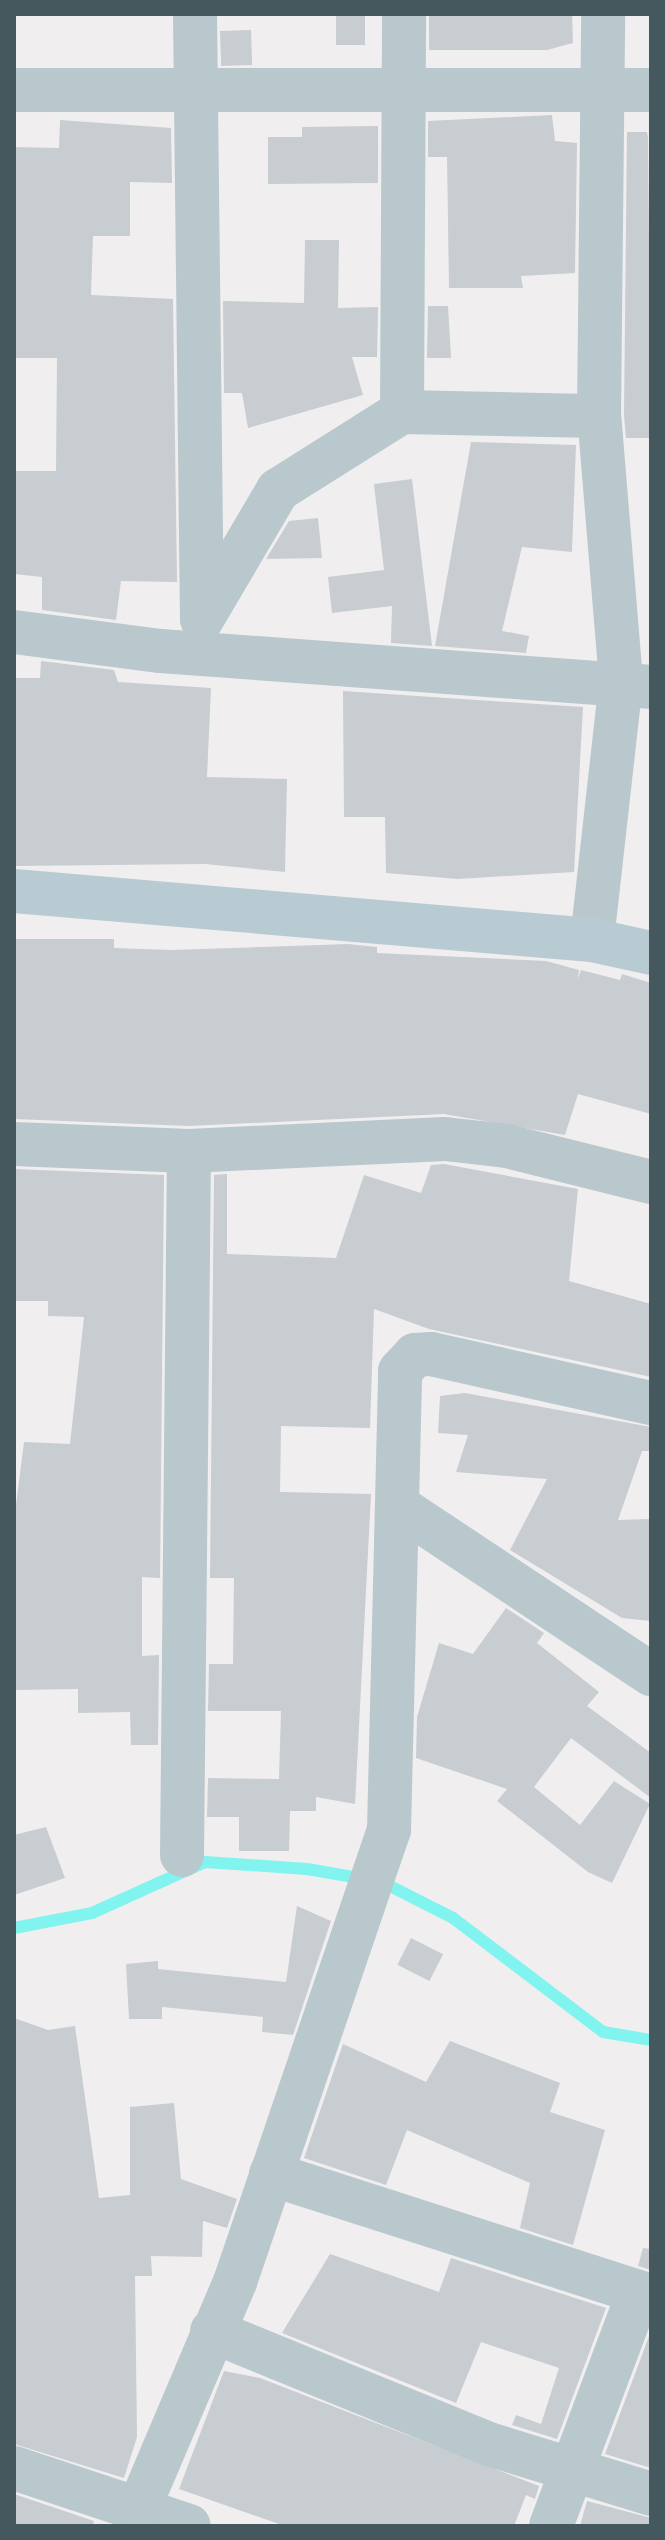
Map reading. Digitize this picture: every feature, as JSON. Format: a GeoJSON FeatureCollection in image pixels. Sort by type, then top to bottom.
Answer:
{"type":"FeatureCollection","features":[{"type":"Feature","properties":{"kind":"street"},"geometry":{"type":"LineString","coordinates":[[195,14],[193,91],[203,636]]}},
{"type":"Feature","properties":{"kind":"street"},"geometry":{"type":"LineString","coordinates":[[402,412],[401,90],[404,14]]}},
{"type":"Feature","properties":{"kind":"street"},"geometry":{"type":"LineString","coordinates":[[592,940],[636,684],[599,416],[599,90],[603,14]]}},
{"type":"Feature","properties":{"kind":"street"},"geometry":{"type":"LineString","coordinates":[[14,90],[651,90]]}},
{"type":"Feature","properties":{"kind":"street"},"geometry":{"type":"LineString","coordinates":[[203,636],[278,490],[402,412],[599,416]]}},
{"type":"Feature","properties":{"kind":"street"},"geometry":{"type":"LineString","coordinates":[[14,632],[203,636],[636,684]]}},
{"type":"Feature","properties":{"kind":"street"},"geometry":{"type":"LineString","coordinates":[[14,891],[592,940],[651,953]]}},
{"type":"Feature","properties":{"kind":"street"},"geometry":{"type":"LineString","coordinates":[[14,1144],[189,1151],[445,1139],[507,1146],[651,1182]]}},
{"type":"Feature","properties":{"kind":"street"},"geometry":{"type":"LineString","coordinates":[[182,1855],[189,1151]]}},
{"type":"Feature","properties":{"kind":"street"},"geometry":{"type":"LineString","coordinates":[[139,2508],[212,2331],[271,2174],[377,1851],[389,1830],[398,1506],[394,1398],[400,1371],[415,1355],[651,1403]]}},
{"type":"Feature","properties":{"kind":"street"},"geometry":{"type":"LineString","coordinates":[[398,1506],[651,1674]]}},
{"type":"Feature","properties":{"kind":"street"},"geometry":{"type":"LineString","coordinates":[[271,2174],[644,2295],[569,2467],[551,2526]]}},
{"type":"Feature","properties":{"kind":"street"},"geometry":{"type":"LineString","coordinates":[[212,2331],[348,2390],[651,2494]]}},
{"type":"Feature","properties":{"kind":"street"},"geometry":{"type":"LineString","coordinates":[[14,2468],[189,2526]]}},
{"type":"Feature","properties":{"kind":"building"},"geometry":{"type":"Polygon","coordinates":[[[336,14],[365,14],[365,45],[336,45],[336,14]]]}},
{"type":"Feature","properties":{"kind":"building"},"geometry":{"type":"Polygon","coordinates":[[[429,14],[572,14],[573,43],[547,50],[429,50],[429,14]]]}},
{"type":"Feature","properties":{"kind":"building"},"geometry":{"type":"Polygon","coordinates":[[[251,30],[252,65],[221,66],[220,31],[251,30]]]}},
{"type":"Feature","properties":{"kind":"building"},"geometry":{"type":"Polygon","coordinates":[[[552,115],[555,141],[577,143],[575,273],[521,276],[523,288],[449,288],[447,157],[428,157],[428,121],[552,115]]]}},
{"type":"Feature","properties":{"kind":"building"},"geometry":{"type":"Polygon","coordinates":[[[60,120],[171,128],[172,183],[130,182],[130,236],[93,236],[91,295],[173,299],[177,582],[121,581],[116,620],[42,610],[42,577],[14,574],[14,471],[56,471],[57,358],[14,358],[14,147],[59,148],[60,120]]]}},
{"type":"Feature","properties":{"kind":"building"},"geometry":{"type":"Polygon","coordinates":[[[378,126],[378,183],[268,184],[268,137],[302,137],[302,127],[378,126]]]}},
{"type":"Feature","properties":{"kind":"building"},"geometry":{"type":"Polygon","coordinates":[[[627,132],[647,132],[648,138],[651,438],[626,438],[624,415],[627,132]]]}},
{"type":"Feature","properties":{"kind":"building"},"geometry":{"type":"Polygon","coordinates":[[[305,240],[339,240],[338,308],[378,307],[377,357],[352,357],[363,395],[248,428],[242,393],[224,393],[223,301],[304,303],[305,240]]]}},
{"type":"Feature","properties":{"kind":"building"},"geometry":{"type":"Polygon","coordinates":[[[428,306],[448,306],[451,358],[427,358],[428,306]]]}},
{"type":"Feature","properties":{"kind":"building"},"geometry":{"type":"Polygon","coordinates":[[[471,442],[576,445],[572,552],[522,547],[502,631],[529,636],[526,653],[435,646],[471,442]]]}},
{"type":"Feature","properties":{"kind":"building"},"geometry":{"type":"Polygon","coordinates":[[[412,479],[432,646],[391,643],[392,606],[332,613],[328,577],[384,570],[374,484],[412,479]]]}},
{"type":"Feature","properties":{"kind":"building"},"geometry":{"type":"Polygon","coordinates":[[[318,518],[322,558],[266,559],[289,521],[318,518]]]}},
{"type":"Feature","properties":{"kind":"building"},"geometry":{"type":"Polygon","coordinates":[[[41,661],[114,670],[118,682],[211,688],[207,777],[287,779],[285,872],[205,864],[14,866],[14,678],[40,678],[41,661]]]}},
{"type":"Feature","properties":{"kind":"building"},"geometry":{"type":"Polygon","coordinates":[[[343,691],[583,707],[574,872],[458,879],[386,873],[385,817],[344,817],[343,691]]]}},
{"type":"Feature","properties":{"kind":"building"},"geometry":{"type":"Polygon","coordinates":[[[14,939],[114,939],[114,948],[172,950],[348,944],[377,947],[377,953],[546,961],[579,970],[578,979],[581,970],[620,980],[622,974],[651,983],[651,1114],[578,1094],[565,1135],[444,1114],[189,1126],[14,1119],[14,939]]]}},
{"type":"Feature","properties":{"kind":"building"},"geometry":{"type":"Polygon","coordinates":[[[444,1164],[578,1189],[569,1281],[651,1304],[651,1377],[429,1329],[374,1309],[370,1428],[281,1426],[280,1492],[371,1494],[355,1804],[316,1797],[316,1811],[290,1811],[289,1851],[239,1851],[239,1817],[207,1817],[208,1778],[279,1779],[281,1711],[208,1711],[209,1664],[233,1664],[234,1578],[210,1578],[214,1175],[227,1174],[227,1254],[336,1258],[364,1175],[421,1193],[431,1165],[444,1164]]]}},
{"type":"Feature","properties":{"kind":"building"},"geometry":{"type":"Polygon","coordinates":[[[14,1169],[164,1175],[160,1578],[142,1577],[142,1656],[159,1655],[158,1745],[131,1745],[130,1712],[78,1713],[78,1689],[14,1690],[14,1521],[24,1442],[70,1444],[84,1317],[48,1316],[48,1301],[14,1301],[14,1169]]]}},
{"type":"Feature","properties":{"kind":"building"},"geometry":{"type":"Polygon","coordinates":[[[465,1393],[651,1427],[651,1451],[642,1451],[618,1520],[651,1519],[651,1621],[622,1618],[510,1550],[547,1479],[456,1472],[468,1435],[438,1433],[440,1396],[465,1393]]]}},
{"type":"Feature","properties":{"kind":"building"},"geometry":{"type":"Polygon","coordinates":[[[506,1608],[544,1633],[537,1643],[599,1692],[587,1706],[651,1753],[651,1798],[571,1738],[534,1787],[580,1825],[614,1781],[650,1804],[612,1883],[588,1872],[497,1801],[507,1789],[416,1758],[417,1717],[439,1643],[473,1654],[506,1608]]]}},
{"type":"Feature","properties":{"kind":"building"},"geometry":{"type":"Polygon","coordinates":[[[46,1827],[65,1878],[14,1895],[14,1835],[46,1827]]]}},
{"type":"Feature","properties":{"kind":"building"},"geometry":{"type":"Polygon","coordinates":[[[297,1906],[331,1921],[293,2035],[262,2032],[263,2017],[162,2007],[162,2019],[129,2019],[126,1964],[158,1961],[158,1969],[286,1982],[297,1906]]]}},
{"type":"Feature","properties":{"kind":"building"},"geometry":{"type":"Polygon","coordinates":[[[411,1938],[443,1954],[429,1981],[397,1965],[411,1938]]]}},
{"type":"Feature","properties":{"kind":"building"},"geometry":{"type":"Polygon","coordinates":[[[14,2018],[48,2030],[75,2026],[99,2198],[130,2195],[130,2107],[174,2103],[181,2179],[237,2199],[227,2228],[203,2221],[202,2257],[151,2256],[152,2276],[135,2276],[137,2437],[124,2478],[14,2444],[14,2018]]]}},
{"type":"Feature","properties":{"kind":"building"},"geometry":{"type":"Polygon","coordinates":[[[450,2041],[560,2083],[550,2112],[605,2130],[573,2245],[520,2228],[530,2183],[407,2130],[386,2185],[304,2158],[343,2044],[426,2082],[450,2041]]]}},
{"type":"Feature","properties":{"kind":"building"},"geometry":{"type":"Polygon","coordinates":[[[643,2248],[651,2249],[651,2270],[638,2266],[643,2248]]]}},
{"type":"Feature","properties":{"kind":"building"},"geometry":{"type":"Polygon","coordinates":[[[330,2254],[439,2292],[451,2258],[606,2308],[557,2439],[512,2425],[516,2415],[541,2424],[559,2368],[481,2342],[456,2403],[282,2333],[330,2254]]]}},
{"type":"Feature","properties":{"kind":"building"},"geometry":{"type":"Polygon","coordinates":[[[651,2331],[651,2468],[605,2454],[651,2331]]]}},
{"type":"Feature","properties":{"kind":"building"},"geometry":{"type":"Polygon","coordinates":[[[224,2371],[260,2378],[539,2486],[535,2499],[526,2495],[514,2526],[285,2526],[179,2489],[224,2371]]]}},
{"type":"Feature","properties":{"kind":"building"},"geometry":{"type":"Polygon","coordinates":[[[14,2494],[94,2521],[93,2526],[14,2526],[14,2494]]]}},
{"type":"Feature","properties":{"kind":"building"},"geometry":{"type":"Polygon","coordinates":[[[587,2501],[651,2518],[651,2526],[580,2526],[587,2501]]]}},
{"type":"Feature","properties":{"kind":"waterway"},"geometry":{"type":"LineString","coordinates":[[14,1928],[92,1913],[205,1862],[307,1869],[382,1882],[453,1918],[603,2032],[651,2040]]}}]}
